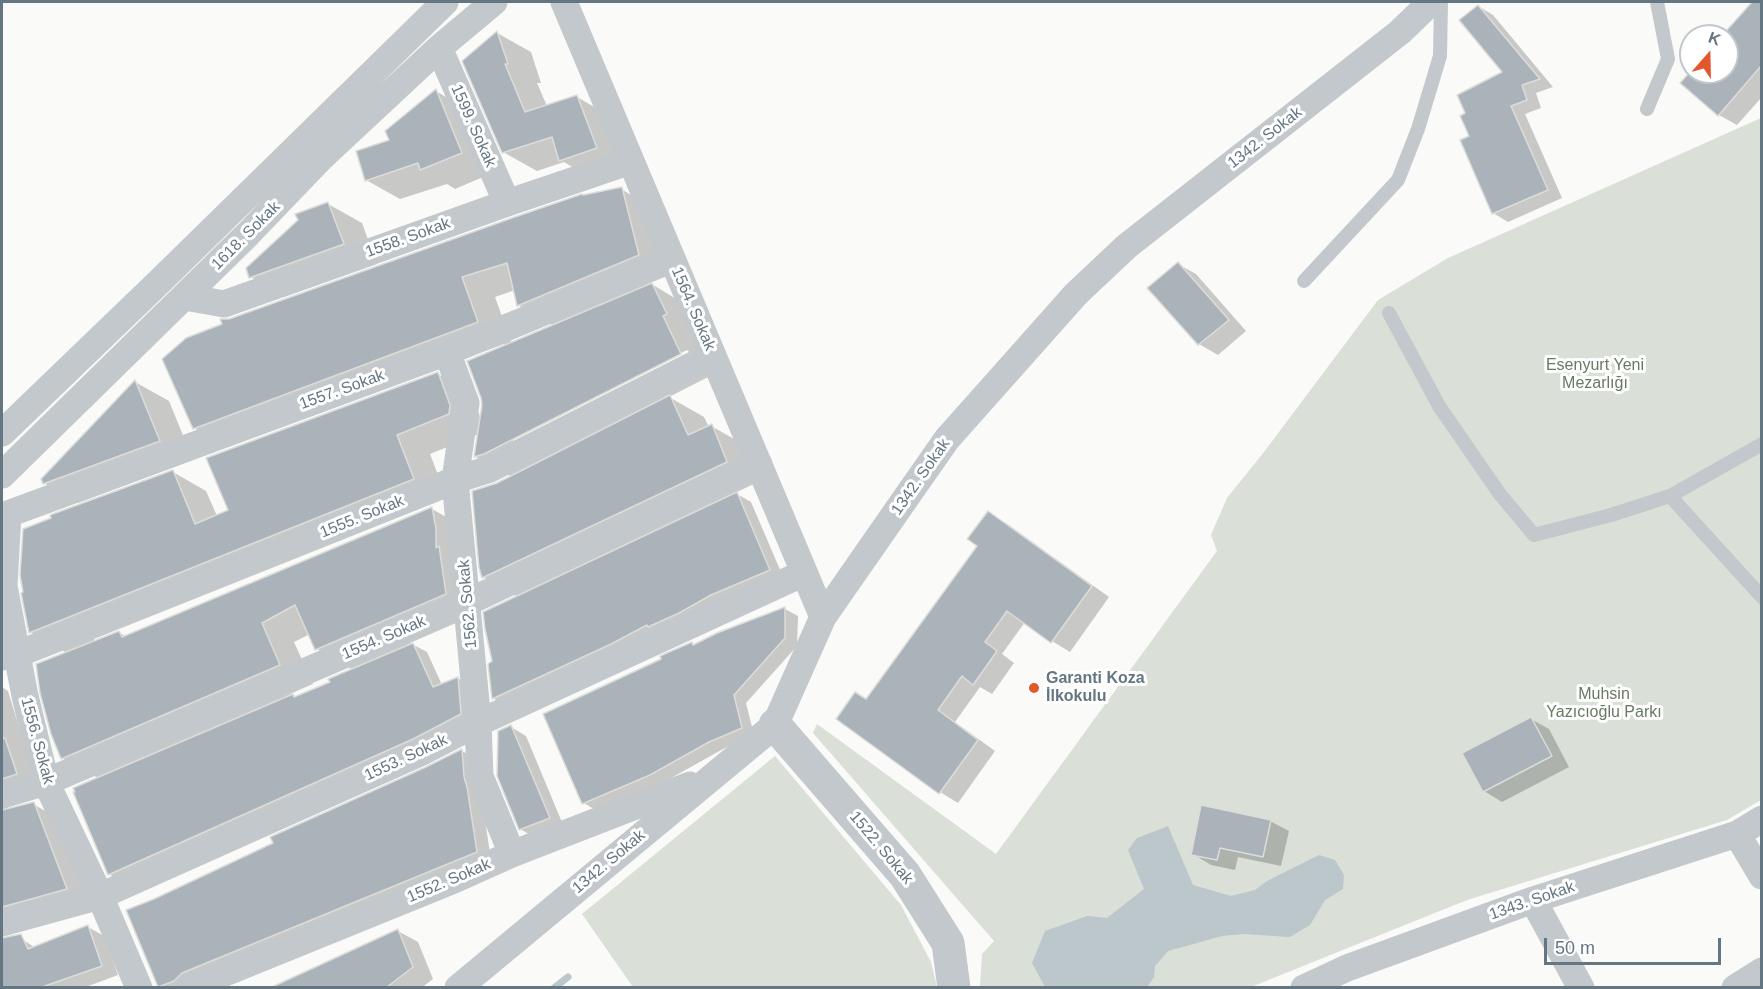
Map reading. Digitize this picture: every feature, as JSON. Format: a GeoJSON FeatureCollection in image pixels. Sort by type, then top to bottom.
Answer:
{"type":"FeatureCollection","features":[{"type":"Feature","properties":{"kind":"street","name":"1618. Sokak"},"geometry":{"type":"LineString","coordinates":[[2,432],[445,2]]}},
{"type":"Feature","properties":{"kind":"street","name":"1618. Sokak"},"geometry":{"type":"LineString","coordinates":[[2,475],[185,297],[321,158],[439,48],[494,2]]}},
{"type":"Feature","properties":{"kind":"street","name":"1564. Sokak"},"geometry":{"type":"LineString","coordinates":[[564,2],[823,617]]}},
{"type":"Feature","properties":{"kind":"street","name":"1342. Sokak"},"geometry":{"type":"LineString","coordinates":[[458,987],[775,725],[823,617],[947,439],[1076,294],[1127,246],[1400,32],[1431,2]]}},
{"type":"Feature","properties":{"kind":"street","name":"1599. Sokak"},"geometry":{"type":"LineString","coordinates":[[439,48],[507,203]]}},
{"type":"Feature","properties":{"kind":"street","name":"1558. Sokak"},"geometry":{"type":"LineString","coordinates":[[185,297],[224,304],[631,160]]}},
{"type":"Feature","properties":{"kind":"street","name":"1557. Sokak"},"geometry":{"type":"LineString","coordinates":[[8,514],[447,352],[672,258]]}},
{"type":"Feature","properties":{"kind":"street","name":"1562. Sokak"},"geometry":{"type":"LineString","coordinates":[[447,352],[466,403],[455,480],[468,602],[480,776],[512,854]]}},
{"type":"Feature","properties":{"kind":"street","name":"1555. Sokak"},"geometry":{"type":"LineString","coordinates":[[10,656],[455,480],[490,469],[713,356]]}},
{"type":"Feature","properties":{"kind":"street","name":"1554. Sokak"},"geometry":{"type":"LineString","coordinates":[[2,795],[46,782],[468,602],[759,464]]}},
{"type":"Feature","properties":{"kind":"street","name":"1556. Sokak"},"geometry":{"type":"LineString","coordinates":[[8,514],[4,586],[10,656],[32,726],[46,782],[100,896],[139,987]]}},
{"type":"Feature","properties":{"kind":"street","name":"1553. Sokak"},"geometry":{"type":"LineString","coordinates":[[2,923],[100,896],[420,753],[478,723],[804,573]]}},
{"type":"Feature","properties":{"kind":"street","name":"1522. Sokak"},"geometry":{"type":"LineString","coordinates":[[775,725],[905,875],[948,943],[954,987]]}},
{"type":"Feature","properties":{"kind":"street","name":"1552. Sokak"},"geometry":{"type":"LineString","coordinates":[[188,987],[454,880],[512,854],[711,777]]}},
{"type":"Feature","properties":{"kind":"street","name":"1343. Sokak"},"geometry":{"type":"LineString","coordinates":[[1304,987],[1352,978],[1533,900],[1737,834],[1761,819]]}},
{"type":"Feature","properties":{"kind":"street"},"geometry":{"type":"LineString","coordinates":[[1737,834],[1761,876]]}},
{"type":"Feature","properties":{"kind":"street"},"geometry":{"type":"LineString","coordinates":[[1533,900],[1581,987]]}},
{"type":"Feature","properties":{"kind":"street"},"geometry":{"type":"LineString","coordinates":[[1735,987],[1761,971]]}},
{"type":"Feature","properties":{"kind":"lane"},"geometry":{"type":"LineString","coordinates":[[1304,281],[1398,180],[1418,129],[1440,56],[1441,2]]}},
{"type":"Feature","properties":{"kind":"lane"},"geometry":{"type":"LineString","coordinates":[[1647,110],[1668,59],[1657,2]]}},
{"type":"Feature","properties":{"kind":"lane"},"geometry":{"type":"LineString","coordinates":[[1389,313],[1439,406],[1499,493],[1534,535],[1611,515],[1670,496],[1761,444]]}},
{"type":"Feature","properties":{"kind":"lane"},"geometry":{"type":"LineString","coordinates":[[1670,496],[1761,597]]}},
{"type":"Feature","properties":{"kind":"green space"},"geometry":{"type":"Polygon","coordinates":[[[1761,118],[1761,800],[1727,820],[1467,900],[1251,987],[980,987],[982,954],[994,941],[813,733],[817,724],[996,854],[1217,551],[1211,535],[1227,498],[1378,300],[1448,258],[1761,118]]]}},
{"type":"Feature","properties":{"kind":"green space"},"geometry":{"type":"Polygon","coordinates":[[[775,756],[901,905],[931,962],[937,987],[633,987],[582,914],[775,756]]]}},
{"type":"Feature","properties":{"kind":"shaded area"},"geometry":{"type":"Polygon","coordinates":[[[1168,826],[1193,885],[1231,896],[1255,890],[1267,881],[1319,855],[1335,860],[1344,875],[1343,889],[1325,900],[1310,925],[1290,937],[1243,934],[1222,936],[1168,951],[1155,966],[1154,977],[1147,987],[1045,987],[1032,963],[1045,931],[1087,916],[1107,918],[1144,889],[1128,850],[1137,838],[1168,826]]]}},
{"type":"Feature","properties":{"kind":"building"},"geometry":{"type":"Polygon","coordinates":[[[1752,2],[1761,2],[1761,66],[1718,116],[1681,84],[1739,84],[1739,24],[1732,24],[1752,2]]]}},
{"type":"Feature","properties":{"kind":"building"},"geometry":{"type":"Polygon","coordinates":[[[1478,5],[1540,79],[1522,85],[1527,100],[1511,106],[1548,190],[1492,214],[1460,140],[1469,136],[1460,116],[1465,113],[1457,95],[1502,72],[1459,20],[1478,5]]]}},
{"type":"Feature","properties":{"kind":"building"},"geometry":{"type":"Polygon","coordinates":[[[497,31],[508,64],[505,64],[525,112],[577,95],[597,148],[559,161],[552,137],[502,153],[462,61],[497,31]]]}},
{"type":"Feature","properties":{"kind":"building"},"geometry":{"type":"Polygon","coordinates":[[[436,89],[462,153],[420,170],[418,163],[365,181],[356,151],[389,140],[385,131],[436,89]]]}},
{"type":"Feature","properties":{"kind":"building"},"geometry":{"type":"Polygon","coordinates":[[[622,187],[639,255],[517,306],[507,263],[462,277],[478,322],[193,429],[162,359],[186,338],[222,324],[220,319],[229,319],[582,194],[622,187]]]}},
{"type":"Feature","properties":{"kind":"building"},"geometry":{"type":"Polygon","coordinates":[[[328,202],[344,244],[249,278],[246,268],[298,220],[295,214],[328,202]]]}},
{"type":"Feature","properties":{"kind":"building"},"geometry":{"type":"Polygon","coordinates":[[[1178,262],[1229,320],[1198,345],[1147,288],[1178,262]]]}},
{"type":"Feature","properties":{"kind":"building"},"geometry":{"type":"Polygon","coordinates":[[[652,283],[667,314],[663,316],[681,354],[474,457],[482,405],[467,361],[652,283]]]}},
{"type":"Feature","properties":{"kind":"building"},"geometry":{"type":"Polygon","coordinates":[[[438,372],[450,405],[449,414],[397,435],[414,479],[29,633],[21,593],[23,592],[20,575],[23,529],[51,518],[50,515],[173,470],[195,524],[228,510],[206,458],[438,372]]]}},
{"type":"Feature","properties":{"kind":"building"},"geometry":{"type":"Polygon","coordinates":[[[135,380],[160,441],[43,484],[41,479],[135,380]]]}},
{"type":"Feature","properties":{"kind":"building"},"geometry":{"type":"Polygon","coordinates":[[[670,395],[688,435],[712,424],[727,462],[482,578],[479,568],[472,491],[497,483],[670,395]]]}},
{"type":"Feature","properties":{"kind":"building"},"geometry":{"type":"Polygon","coordinates":[[[737,492],[770,570],[711,595],[679,613],[648,627],[647,625],[492,699],[488,664],[492,661],[483,612],[737,492]]]}},
{"type":"Feature","properties":{"kind":"building"},"geometry":{"type":"Polygon","coordinates":[[[432,507],[436,529],[436,548],[439,546],[446,594],[315,650],[295,605],[262,623],[280,665],[61,759],[51,734],[40,693],[36,664],[119,631],[122,637],[432,507]]]}},
{"type":"Feature","properties":{"kind":"building"},"geometry":{"type":"Polygon","coordinates":[[[988,511],[1092,586],[1051,643],[1007,611],[985,642],[997,651],[973,685],[962,676],[938,710],[978,740],[939,794],[836,719],[855,692],[866,699],[977,546],[967,539],[988,511]]]}},
{"type":"Feature","properties":{"kind":"building"},"geometry":{"type":"Polygon","coordinates":[[[785,607],[785,638],[734,695],[742,728],[709,742],[650,775],[582,804],[543,714],[661,659],[660,656],[692,642],[693,645],[717,633],[785,607]]]}},
{"type":"Feature","properties":{"kind":"building"},"geometry":{"type":"Polygon","coordinates":[[[413,643],[433,687],[458,677],[461,714],[413,739],[108,875],[73,788],[293,694],[294,697],[330,682],[328,679],[413,643]]]}},
{"type":"Feature","properties":{"kind":"building"},"geometry":{"type":"Polygon","coordinates":[[[1531,717],[1552,756],[1483,792],[1462,753],[1531,717]]]}},
{"type":"Feature","properties":{"kind":"building"},"geometry":{"type":"Polygon","coordinates":[[[511,725],[550,818],[519,830],[497,776],[498,731],[511,725]]]}},
{"type":"Feature","properties":{"kind":"building"},"geometry":{"type":"Polygon","coordinates":[[[5,738],[17,774],[2,779],[2,739],[5,738]]]}},
{"type":"Feature","properties":{"kind":"building"},"geometry":{"type":"Polygon","coordinates":[[[462,749],[464,777],[477,852],[182,973],[174,981],[158,987],[126,910],[273,843],[270,837],[462,749]]]}},
{"type":"Feature","properties":{"kind":"building"},"geometry":{"type":"Polygon","coordinates":[[[34,802],[67,889],[2,907],[2,810],[34,802]]]}},
{"type":"Feature","properties":{"kind":"building"},"geometry":{"type":"Polygon","coordinates":[[[1201,805],[1271,820],[1263,857],[1220,848],[1217,860],[1191,855],[1201,805]]]}},
{"type":"Feature","properties":{"kind":"building"},"geometry":{"type":"Polygon","coordinates":[[[88,925],[102,966],[42,987],[2,987],[2,938],[21,934],[28,949],[88,925]]]}},
{"type":"Feature","properties":{"kind":"building"},"geometry":{"type":"Polygon","coordinates":[[[398,929],[413,967],[387,987],[272,987],[398,929]]]}},
{"type":"Feature","properties":{"kind":"waterway"},"geometry":{"type":"LineString","coordinates":[[554,988],[568,977]]}},
{"type":"Feature","properties":{"kind":"place","name":"Garanti Koza İlkokulu"},"geometry":{"type":"Point","coordinates":[1034,688]}},
{"type":"Feature","properties":{"kind":"park label","name":"Esenyurt Yeni Mezarlığı"},"geometry":{"type":"Point","coordinates":[1595,375]}},
{"type":"Feature","properties":{"kind":"park label","name":"Muhsin Yazıcıoğlu Parkı"},"geometry":{"type":"Point","coordinates":[1604,704]}}]}
